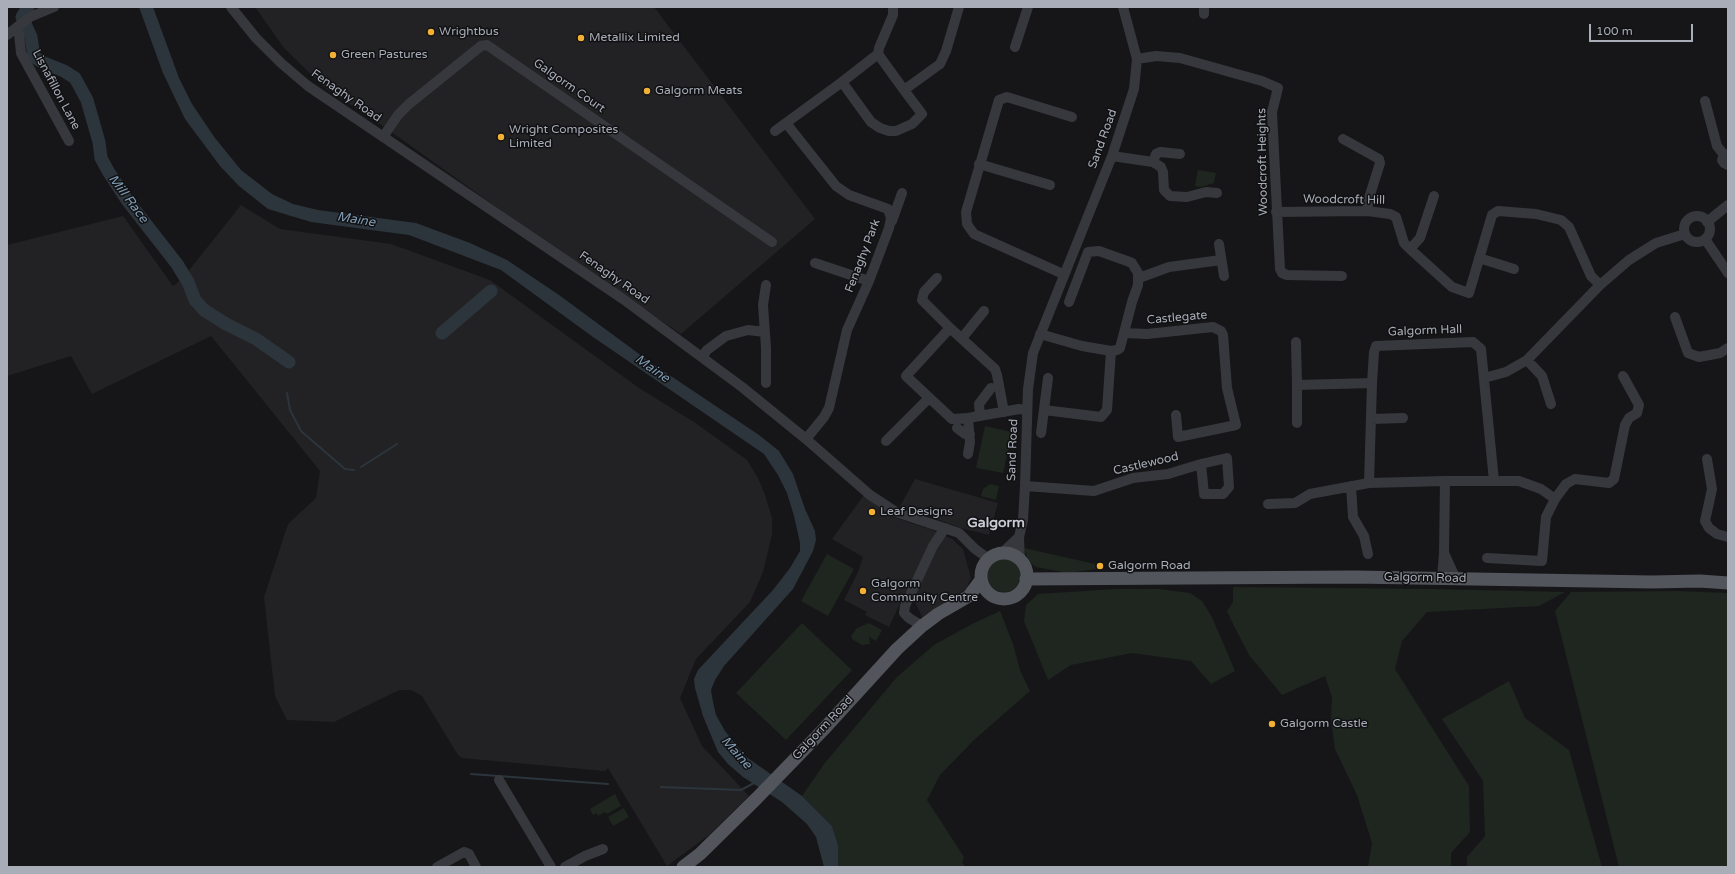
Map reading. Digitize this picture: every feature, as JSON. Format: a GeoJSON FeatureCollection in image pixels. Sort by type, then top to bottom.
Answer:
{"type":"FeatureCollection","features":[{"type":"Feature","properties":{"kind":"main road"},"geometry":{"type":"LineString","coordinates":[[969,596],[1008,599],[1014,596],[1024,586],[1026,572],[1020,560],[1014,556],[1001,554],[989,559],[982,570],[981,580],[984,588],[994,597]]}},
{"type":"Feature","properties":{"kind":"main road","name":"Galgorm Road"},"geometry":{"type":"LineString","coordinates":[[1026,579],[1438,575],[1456,579],[1652,582],[1700,581],[1728,583]]}},
{"type":"Feature","properties":{"kind":"main road","name":"Galgorm Road"},"geometry":{"type":"LineString","coordinates":[[683,867],[700,854],[757,798],[823,730],[880,667],[922,626],[938,614],[969,596],[981,580]]}},
{"type":"Feature","properties":{"kind":"street"},"geometry":{"type":"LineString","coordinates":[[7,35],[21,23],[42,11],[54,7]]}},
{"type":"Feature","properties":{"kind":"street","name":"Fenaghy Road"},"geometry":{"type":"LineString","coordinates":[[231,7],[256,38],[308,86],[623,299],[702,357],[806,439],[870,495],[896,512],[959,533],[975,549],[989,559]]}},
{"type":"Feature","properties":{"kind":"street"},"geometry":{"type":"LineString","coordinates":[[774,131],[818,100],[878,54],[879,48],[893,15],[893,7]]}},
{"type":"Feature","properties":{"kind":"street"},"geometry":{"type":"LineString","coordinates":[[904,90],[940,64],[946,51],[959,7]]}},
{"type":"Feature","properties":{"kind":"street"},"geometry":{"type":"LineString","coordinates":[[1015,47],[1028,7]]}},
{"type":"Feature","properties":{"kind":"street","name":"Sand Road"},"geometry":{"type":"LineString","coordinates":[[1020,560],[1019,536],[1025,486],[1028,389],[1033,353],[1112,156],[1134,88],[1137,59],[1123,7]]}},
{"type":"Feature","properties":{"kind":"street","name":"Lisnafillon Lane"},"geometry":{"type":"LineString","coordinates":[[21,23],[19,34],[21,53],[69,140]]}},
{"type":"Feature","properties":{"kind":"street","name":"Galgorm Court"},"geometry":{"type":"LineString","coordinates":[[383,137],[398,115],[409,104],[481,46],[487,45],[772,242]]}},
{"type":"Feature","properties":{"kind":"street"},"geometry":{"type":"LineString","coordinates":[[842,82],[871,122],[880,128],[889,131],[896,131],[912,124],[922,114],[878,54]]}},
{"type":"Feature","properties":{"kind":"street","name":"Woodcroft Heights"},"geometry":{"type":"LineString","coordinates":[[1137,59],[1156,56],[1180,58],[1262,81],[1278,88],[1272,112],[1280,269],[1282,273],[1287,275],[1342,276]]}},
{"type":"Feature","properties":{"kind":"street"},"geometry":{"type":"LineString","coordinates":[[1064,274],[974,234],[967,224],[966,212],[999,100],[1007,97],[1072,117]]}},
{"type":"Feature","properties":{"kind":"street"},"geometry":{"type":"LineString","coordinates":[[1705,101],[1717,146],[1727,158]]}},
{"type":"Feature","properties":{"kind":"street","name":"Fenaghy Park"},"geometry":{"type":"LineString","coordinates":[[786,123],[836,186],[849,195],[888,209],[891,218],[889,228],[869,281],[847,330],[829,408],[824,417],[806,439]]}},
{"type":"Feature","properties":{"kind":"street"},"geometry":{"type":"LineString","coordinates":[[1343,140],[1379,159],[1380,163],[1369,198],[1367,211]]}},
{"type":"Feature","properties":{"kind":"street"},"geometry":{"type":"LineString","coordinates":[[1153,162],[1156,154],[1160,152],[1180,154]]}},
{"type":"Feature","properties":{"kind":"street"},"geometry":{"type":"LineString","coordinates":[[1112,156],[1153,162],[1161,166],[1164,172],[1164,190],[1170,196],[1187,197],[1206,192],[1218,193]]}},
{"type":"Feature","properties":{"kind":"street"},"geometry":{"type":"LineString","coordinates":[[979,164],[1050,185]]}},
{"type":"Feature","properties":{"kind":"street"},"geometry":{"type":"LineString","coordinates":[[889,228],[902,193]]}},
{"type":"Feature","properties":{"kind":"street"},"geometry":{"type":"LineString","coordinates":[[1410,249],[1420,238],[1434,196]]}},
{"type":"Feature","properties":{"kind":"street"},"geometry":{"type":"LineString","coordinates":[[1707,222],[1728,205]]}},
{"type":"Feature","properties":{"kind":"street","name":"Woodcroft Hill"},"geometry":{"type":"LineString","coordinates":[[1276,212],[1367,211],[1390,214],[1396,217],[1404,243],[1452,287],[1469,294],[1479,258]]}},
{"type":"Feature","properties":{"kind":"street"},"geometry":{"type":"LineString","coordinates":[[1514,269],[1479,258],[1492,215],[1498,211],[1536,214],[1561,220],[1569,227],[1592,276],[1600,285]]}},
{"type":"Feature","properties":{"kind":"street"},"geometry":{"type":"LineString","coordinates":[[1696,216],[1707,222],[1709,232],[1705,238],[1698,242],[1690,240],[1685,234],[1684,226],[1689,219],[1696,216]]}},
{"type":"Feature","properties":{"kind":"street"},"geometry":{"type":"LineString","coordinates":[[1484,378],[1506,372],[1527,360],[1600,285],[1629,260],[1656,243],[1685,234]]}},
{"type":"Feature","properties":{"kind":"street"},"geometry":{"type":"LineString","coordinates":[[1705,238],[1728,273]]}},
{"type":"Feature","properties":{"kind":"street"},"geometry":{"type":"LineString","coordinates":[[1219,244],[1224,276]]}},
{"type":"Feature","properties":{"kind":"street"},"geometry":{"type":"LineString","coordinates":[[1069,302],[1086,255],[1092,251],[1099,251],[1132,263],[1139,278],[1169,267],[1222,260]]}},
{"type":"Feature","properties":{"kind":"street"},"geometry":{"type":"LineString","coordinates":[[815,263],[869,281]]}},
{"type":"Feature","properties":{"kind":"street"},"geometry":{"type":"LineString","coordinates":[[937,278],[924,292],[922,300],[995,369],[1004,412]]}},
{"type":"Feature","properties":{"kind":"street","name":"Castlegate"},"geometry":{"type":"LineString","coordinates":[[1111,351],[1120,348],[1139,278]]}},
{"type":"Feature","properties":{"kind":"street"},"geometry":{"type":"LineString","coordinates":[[766,284],[763,305],[766,383]]}},
{"type":"Feature","properties":{"kind":"street"},"geometry":{"type":"LineString","coordinates":[[962,338],[984,311]]}},
{"type":"Feature","properties":{"kind":"street"},"geometry":{"type":"LineString","coordinates":[[1675,317],[1688,353],[1691,355],[1699,357],[1720,353],[1728,348]]}},
{"type":"Feature","properties":{"kind":"street","name":"Castlegate"},"geometry":{"type":"LineString","coordinates":[[1124,333],[1147,334],[1213,327],[1221,331],[1223,335],[1227,388],[1236,425],[1178,437],[1176,415]]}},
{"type":"Feature","properties":{"kind":"street"},"geometry":{"type":"LineString","coordinates":[[950,328],[906,376],[952,419],[1027,410]]}},
{"type":"Feature","properties":{"kind":"street"},"geometry":{"type":"LineString","coordinates":[[702,357],[707,350],[726,336],[748,330],[765,332]]}},
{"type":"Feature","properties":{"kind":"street"},"geometry":{"type":"LineString","coordinates":[[1040,334],[1082,346],[1111,351],[1107,410],[1101,417],[1044,410]]}},
{"type":"Feature","properties":{"kind":"street"},"geometry":{"type":"LineString","coordinates":[[1296,342],[1297,423]]}},
{"type":"Feature","properties":{"kind":"street","name":"Galgorm Hall"},"geometry":{"type":"LineString","coordinates":[[1369,483],[1372,383],[1374,352],[1376,346],[1473,342],[1480,349],[1494,481]]}},
{"type":"Feature","properties":{"kind":"street"},"geometry":{"type":"LineString","coordinates":[[1527,360],[1542,376],[1551,404]]}},
{"type":"Feature","properties":{"kind":"street"},"geometry":{"type":"LineString","coordinates":[[1487,558],[1542,561],[1546,516],[1555,499],[1566,484],[1575,479],[1609,483],[1614,479],[1625,425],[1629,418],[1637,413],[1639,405],[1623,376]]}},
{"type":"Feature","properties":{"kind":"street"},"geometry":{"type":"LineString","coordinates":[[1041,433],[1048,378]]}},
{"type":"Feature","properties":{"kind":"street"},"geometry":{"type":"LineString","coordinates":[[1297,385],[1372,383]]}},
{"type":"Feature","properties":{"kind":"street"},"geometry":{"type":"LineString","coordinates":[[980,416],[979,404],[991,388]]}},
{"type":"Feature","properties":{"kind":"street"},"geometry":{"type":"LineString","coordinates":[[886,441],[929,398]]}},
{"type":"Feature","properties":{"kind":"street"},"geometry":{"type":"LineString","coordinates":[[968,418],[970,434],[968,454]]}},
{"type":"Feature","properties":{"kind":"street"},"geometry":{"type":"LineString","coordinates":[[1371,419],[1403,418]]}},
{"type":"Feature","properties":{"kind":"street"},"geometry":{"type":"LineString","coordinates":[[957,428],[965,434],[970,434]]}},
{"type":"Feature","properties":{"kind":"street"},"geometry":{"type":"LineString","coordinates":[[1707,459],[1712,489],[1705,521],[1709,528],[1717,534],[1728,537]]}},
{"type":"Feature","properties":{"kind":"street","name":"Castlewood"},"geometry":{"type":"LineString","coordinates":[[1025,486],[1094,492],[1133,478],[1168,474],[1201,464]]}},
{"type":"Feature","properties":{"kind":"street"},"geometry":{"type":"LineString","coordinates":[[1268,504],[1295,503],[1310,494],[1369,483],[1445,481],[1519,481],[1541,489],[1555,499]]}},
{"type":"Feature","properties":{"kind":"street"},"geometry":{"type":"LineString","coordinates":[[1438,575],[1444,553],[1445,481]]}},
{"type":"Feature","properties":{"kind":"street"},"geometry":{"type":"LineString","coordinates":[[1351,486],[1353,516],[1364,536],[1368,554]]}},
{"type":"Feature","properties":{"kind":"street"},"geometry":{"type":"LineString","coordinates":[[922,626],[904,613],[905,606],[933,546],[945,528]]}},
{"type":"Feature","properties":{"kind":"street"},"geometry":{"type":"LineString","coordinates":[[1001,554],[1019,536]]}},
{"type":"Feature","properties":{"kind":"street"},"geometry":{"type":"LineString","coordinates":[[1444,553],[1456,579]]}},
{"type":"Feature","properties":{"kind":"street"},"geometry":{"type":"LineString","coordinates":[[499,780],[551,867]]}},
{"type":"Feature","properties":{"kind":"street"},"geometry":{"type":"LineString","coordinates":[[565,867],[603,848]]}},
{"type":"Feature","properties":{"kind":"street"},"geometry":{"type":"LineString","coordinates":[[437,867],[464,852],[469,854],[476,867]]}},
{"type":"Feature","properties":{"kind":"shaded area"},"geometry":{"type":"Polygon","coordinates":[[[255,7],[654,7],[815,219],[681,334],[562,254],[390,131],[325,88],[284,48],[255,7]]]}},
{"type":"Feature","properties":{"kind":"shaded area"},"geometry":{"type":"Polygon","coordinates":[[[1198,170],[1216,173],[1214,183],[1201,187],[1195,186],[1198,170]]]}},
{"type":"Feature","properties":{"kind":"shaded area"},"geometry":{"type":"Polygon","coordinates":[[[241,205],[280,229],[391,244],[490,280],[639,388],[694,422],[747,460],[758,478],[772,518],[772,534],[763,572],[750,602],[696,659],[680,698],[702,746],[749,796],[709,835],[667,866],[608,768],[605,771],[462,758],[458,755],[422,696],[411,690],[399,690],[334,722],[287,720],[275,696],[264,597],[288,524],[316,498],[320,471],[211,336],[92,394],[71,356],[7,376],[7,245],[123,216],[173,286],[182,279],[241,205]]]}},
{"type":"Feature","properties":{"kind":"shaded area"},"geometry":{"type":"Polygon","coordinates":[[[985,426],[1012,432],[1003,473],[976,468],[985,426]]]}},
{"type":"Feature","properties":{"kind":"shaded area"},"geometry":{"type":"Polygon","coordinates":[[[915,479],[998,503],[989,535],[961,528],[900,506],[915,479]]]}},
{"type":"Feature","properties":{"kind":"shaded area"},"geometry":{"type":"Polygon","coordinates":[[[990,484],[999,486],[996,500],[981,496],[983,489],[990,484]]]}},
{"type":"Feature","properties":{"kind":"shaded area"},"geometry":{"type":"Polygon","coordinates":[[[864,495],[893,517],[932,530],[952,539],[963,549],[971,578],[966,589],[922,617],[915,602],[903,597],[889,627],[865,615],[867,612],[844,600],[858,572],[863,557],[832,539],[864,495]]]}},
{"type":"Feature","properties":{"kind":"shaded area"},"geometry":{"type":"Polygon","coordinates":[[[1024,548],[1095,564],[1096,569],[1068,573],[1036,567],[1028,561],[1024,548]]]}},
{"type":"Feature","properties":{"kind":"shaded area"},"geometry":{"type":"Polygon","coordinates":[[[827,554],[854,569],[828,616],[801,601],[827,554]]]}},
{"type":"Feature","properties":{"kind":"shaded area"},"geometry":{"type":"Polygon","coordinates":[[[1001,558],[1007,558],[1011,559],[1018,565],[1021,575],[1020,582],[1014,589],[1007,592],[1001,592],[997,591],[990,585],[987,578],[987,572],[988,568],[994,561],[1001,558]]]}},
{"type":"Feature","properties":{"kind":"shaded area"},"geometry":{"type":"Polygon","coordinates":[[[1233,587],[1565,592],[1539,606],[1427,612],[1402,641],[1395,669],[1469,786],[1470,832],[1451,853],[1451,867],[1368,867],[1372,843],[1357,795],[1335,749],[1331,720],[1332,697],[1325,676],[1282,695],[1249,655],[1227,611],[1233,602],[1233,587]]]}},
{"type":"Feature","properties":{"kind":"shaded area"},"geometry":{"type":"Polygon","coordinates":[[[1115,589],[1159,589],[1190,593],[1202,601],[1212,617],[1235,671],[1211,684],[1191,661],[1132,653],[1071,665],[1048,680],[1024,621],[1026,605],[1038,594],[1115,589]]]}},
{"type":"Feature","properties":{"kind":"shaded area"},"geometry":{"type":"Polygon","coordinates":[[[1677,591],[1728,593],[1728,867],[1619,867],[1555,611],[1571,592],[1677,591]]]}},
{"type":"Feature","properties":{"kind":"shaded area"},"geometry":{"type":"Polygon","coordinates":[[[1000,611],[1013,644],[1020,670],[1030,691],[974,740],[940,775],[927,800],[964,857],[962,863],[966,867],[838,867],[838,845],[832,826],[802,796],[824,764],[897,677],[934,645],[972,624],[1000,611]]]}},
{"type":"Feature","properties":{"kind":"shaded area"},"geometry":{"type":"Polygon","coordinates":[[[802,623],[852,670],[786,740],[736,693],[802,623]]]}},
{"type":"Feature","properties":{"kind":"shaded area"},"geometry":{"type":"Polygon","coordinates":[[[869,623],[882,630],[876,641],[869,637],[870,644],[862,645],[852,639],[851,636],[857,628],[869,623]]]}},
{"type":"Feature","properties":{"kind":"shaded area"},"geometry":{"type":"Polygon","coordinates":[[[1509,681],[1525,718],[1569,750],[1602,867],[1467,867],[1467,857],[1485,836],[1483,781],[1442,719],[1509,681]]]}},
{"type":"Feature","properties":{"kind":"shaded area"},"geometry":{"type":"Polygon","coordinates":[[[615,794],[621,806],[607,814],[605,812],[598,816],[597,813],[593,815],[590,809],[615,794]]]}},
{"type":"Feature","properties":{"kind":"shaded area"},"geometry":{"type":"Polygon","coordinates":[[[624,808],[629,817],[613,826],[608,817],[624,808]]]}},
{"type":"Feature","properties":{"kind":"water","name":"Maine"},"geometry":{"type":"Polygon","coordinates":[[[139,7],[153,7],[179,78],[192,104],[215,138],[241,170],[272,194],[293,204],[318,210],[416,223],[470,243],[507,260],[559,295],[650,362],[759,435],[779,451],[793,474],[805,509],[815,531],[816,540],[813,551],[793,589],[724,666],[715,680],[711,690],[716,715],[725,731],[745,756],[802,796],[832,826],[838,845],[838,867],[824,867],[816,837],[807,824],[782,802],[743,777],[728,764],[718,752],[703,716],[695,688],[694,679],[698,670],[773,590],[790,568],[800,551],[800,543],[794,516],[787,493],[778,475],[764,454],[593,337],[501,270],[409,235],[311,222],[268,209],[239,186],[220,166],[185,119],[163,73],[139,7]]]}},
{"type":"Feature","properties":{"kind":"waterway","name":"Mill Race"},"geometry":{"type":"LineString","coordinates":[[28,7],[22,17],[31,37],[34,57],[44,63],[64,71],[75,78],[87,100],[99,142],[101,158],[108,171],[127,200],[177,264],[188,282],[195,300],[204,310],[226,324],[256,339],[289,362]]}},
{"type":"Feature","properties":{"kind":"waterway","name":"Mill Race"},"geometry":{"type":"LineString","coordinates":[[442,333],[491,291]]}},
{"type":"Feature","properties":{"kind":"waterway"},"geometry":{"type":"LineString","coordinates":[[287,393],[290,410],[301,431],[345,469],[354,470]]}},
{"type":"Feature","properties":{"kind":"waterway"},"geometry":{"type":"LineString","coordinates":[[361,467],[397,444]]}},
{"type":"Feature","properties":{"kind":"waterway"},"geometry":{"type":"LineString","coordinates":[[471,774],[608,784]]}},
{"type":"Feature","properties":{"kind":"waterway"},"geometry":{"type":"LineString","coordinates":[[661,787],[741,790],[754,783]]}},
{"type":"Feature","properties":{"kind":"place","name":"Wrightbus"},"geometry":{"type":"Point","coordinates":[431,32]}},
{"type":"Feature","properties":{"kind":"place","name":"Metallix Limited"},"geometry":{"type":"Point","coordinates":[581,38]}},
{"type":"Feature","properties":{"kind":"place","name":"Green Pastures"},"geometry":{"type":"Point","coordinates":[333,55]}},
{"type":"Feature","properties":{"kind":"place","name":"Galgorm Meats"},"geometry":{"type":"Point","coordinates":[647,91]}},
{"type":"Feature","properties":{"kind":"place","name":"Wright Composites Limited"},"geometry":{"type":"Point","coordinates":[501,137]}},
{"type":"Feature","properties":{"kind":"place","name":"Leaf Designs"},"geometry":{"type":"Point","coordinates":[872,512]}},
{"type":"Feature","properties":{"kind":"place","name":"Galgorm Road"},"geometry":{"type":"Point","coordinates":[1100,566]}},
{"type":"Feature","properties":{"kind":"place","name":"Galgorm Community Centre"},"geometry":{"type":"Point","coordinates":[863,591]}},
{"type":"Feature","properties":{"kind":"place","name":"Galgorm Castle"},"geometry":{"type":"Point","coordinates":[1272,724]}},
{"type":"Feature","properties":{"kind":"district","name":"Galgorm"},"geometry":{"type":"Point","coordinates":[996,523]}}]}
